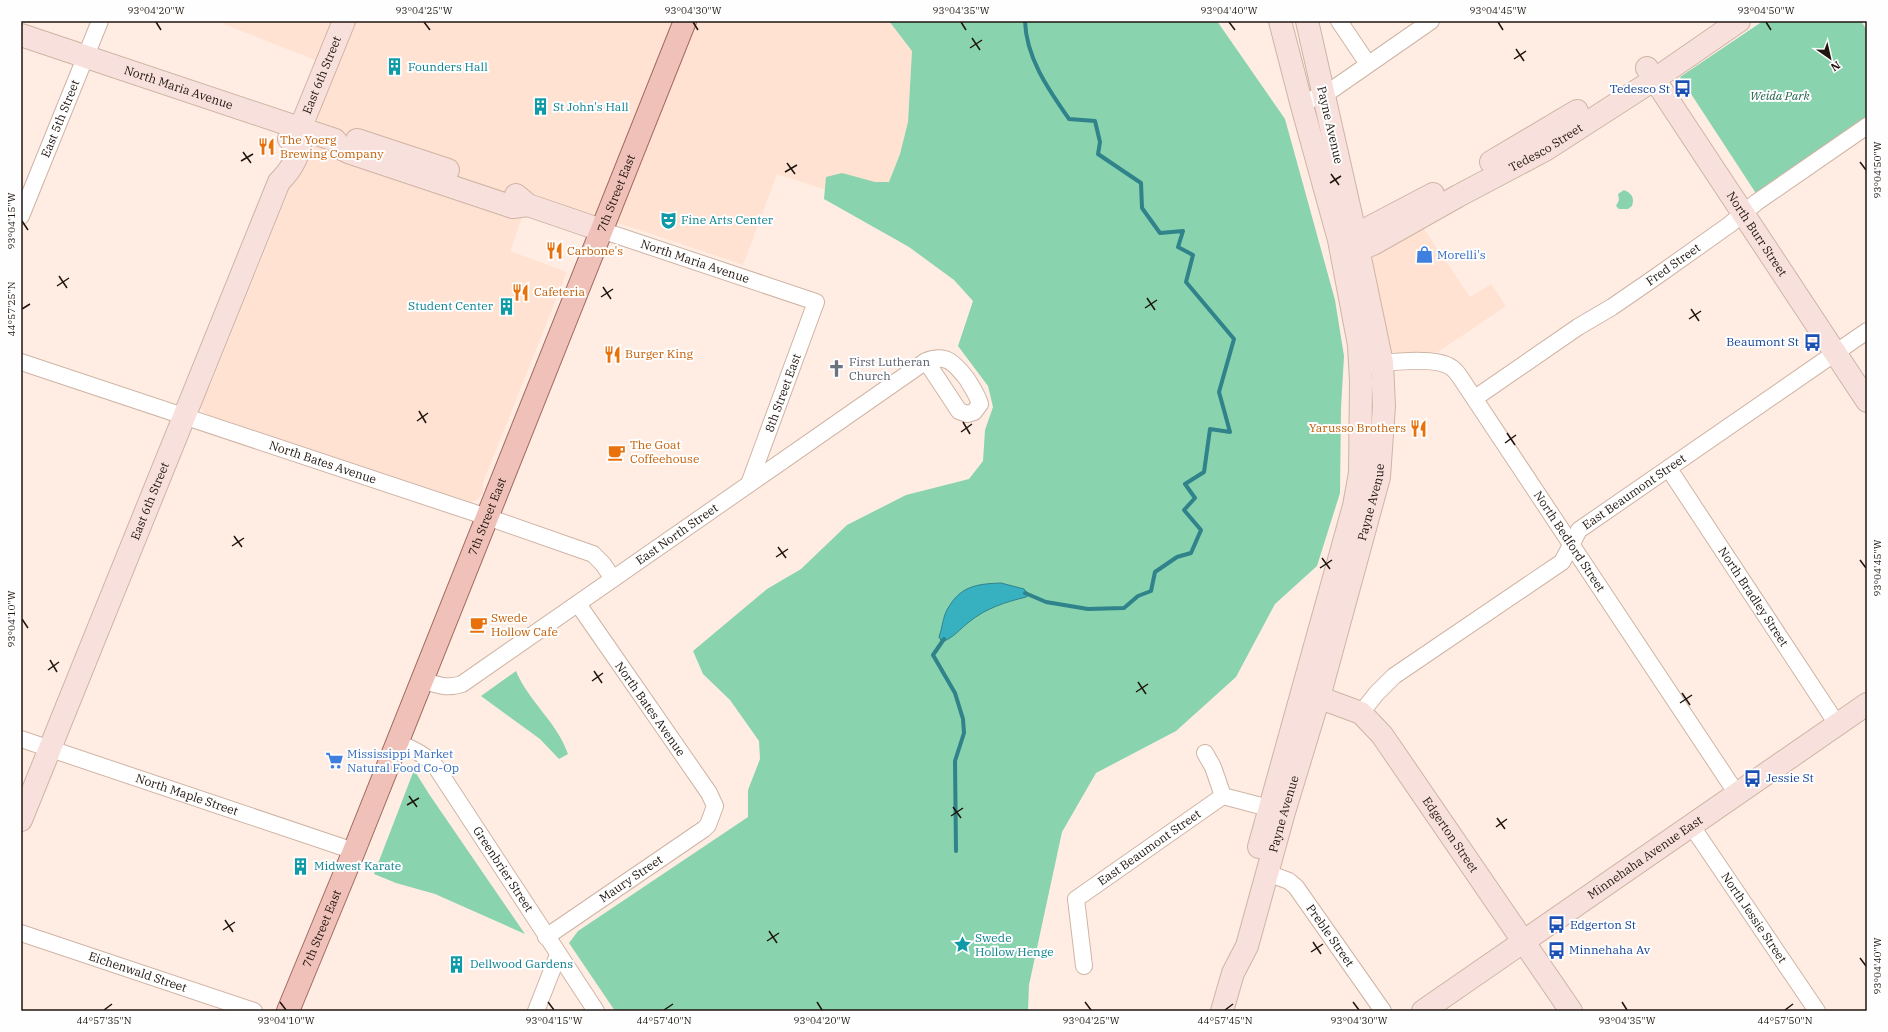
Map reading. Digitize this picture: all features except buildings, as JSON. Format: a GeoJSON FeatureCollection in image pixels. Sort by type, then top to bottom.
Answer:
{"type":"FeatureCollection","features":[{"type":"Feature","properties":{"kind":"main road","name":"7th Street East"},"geometry":{"type":"LineString","coordinates":[[288,1011],[354,850],[685,21]]}},
{"type":"Feature","properties":{"kind":"street","name":"East 5th Street"},"geometry":{"type":"LineString","coordinates":[[21,216],[100,21]]}},
{"type":"Feature","properties":{"kind":"street","name":"East 6th Street"},"geometry":{"type":"LineString","coordinates":[[21,820],[279,182],[290,169],[298,153],[301,140],[300,129],[344,21]]}},
{"type":"Feature","properties":{"kind":"street","name":"Payne Avenue"},"geometry":{"type":"LineString","coordinates":[[1233,973],[1234,942],[1379,477],[1384,406],[1382,363],[1349,245],[1301,102],[1280,21]]}},
{"type":"Feature","properties":{"kind":"street","name":"Payne Avenue"},"geometry":{"type":"LineString","coordinates":[[1307,21],[1323,96],[1349,245],[1360,365],[1360,447],[1358,491],[1311,694]]}},
{"type":"Feature","properties":{"kind":"street"},"geometry":{"type":"LineString","coordinates":[[1339,21],[1368,64]]}},
{"type":"Feature","properties":{"kind":"street"},"geometry":{"type":"LineString","coordinates":[[1301,102],[1323,96],[1431,21]]}},
{"type":"Feature","properties":{"kind":"street","name":"Tedesco Street"},"geometry":{"type":"LineString","coordinates":[[1651,73],[1714,21]]}},
{"type":"Feature","properties":{"kind":"street","name":"Tedesco Street"},"geometry":{"type":"LineString","coordinates":[[1349,245],[1536,136],[1651,73],[1739,21]]}},
{"type":"Feature","properties":{"kind":"street","name":"North Maria Avenue"},"geometry":{"type":"LineString","coordinates":[[21,35],[335,140],[342,149],[348,152],[406,173],[513,207],[528,205],[816,302]]}},
{"type":"Feature","properties":{"kind":"street","name":"North Burr Street"},"geometry":{"type":"LineString","coordinates":[[1651,73],[1867,401]]}},
{"type":"Feature","properties":{"kind":"street","name":"Fred Street"},"geometry":{"type":"LineString","coordinates":[[1475,398],[1578,327],[1657,276],[1867,126]]}},
{"type":"Feature","properties":{"kind":"street","name":"8th Street East"},"geometry":{"type":"LineString","coordinates":[[749,484],[816,302]]}},
{"type":"Feature","properties":{"kind":"street","name":"East Beaumont Street"},"geometry":{"type":"LineString","coordinates":[[1361,713],[1376,694],[1394,676],[1562,562],[1579,530],[1669,469],[1867,330]]}},
{"type":"Feature","properties":{"kind":"street","name":"East North Street"},"geometry":{"type":"LineString","coordinates":[[421,680],[438,686],[451,687],[462,684],[926,361]]}},
{"type":"Feature","properties":{"kind":"street","name":"North Bedford Street"},"geometry":{"type":"LineString","coordinates":[[1360,365],[1426,361],[1445,364],[1452,367],[1475,398],[1737,794]]}},
{"type":"Feature","properties":{"kind":"street","name":"North Bates Avenue"},"geometry":{"type":"LineString","coordinates":[[21,362],[487,517],[593,554],[603,564],[613,579]]}},
{"type":"Feature","properties":{"kind":"street","name":"North Bradley Street"},"geometry":{"type":"LineString","coordinates":[[1669,469],[1837,724]]}},
{"type":"Feature","properties":{"kind":"street","name":"North Bates Avenue"},"geometry":{"type":"LineString","coordinates":[[578,604],[709,794],[715,806],[712,817]]}},
{"type":"Feature","properties":{"kind":"street","name":"Edgerton Street"},"geometry":{"type":"LineString","coordinates":[[1311,694],[1361,713],[1392,748],[1571,1011]]}},
{"type":"Feature","properties":{"kind":"street","name":"Minnehaha Avenue East"},"geometry":{"type":"LineString","coordinates":[[1423,1011],[1837,724],[1865,711]]}},
{"type":"Feature","properties":{"kind":"street","name":"North Maple Street"},"geometry":{"type":"LineString","coordinates":[[21,739],[354,850]]}},
{"type":"Feature","properties":{"kind":"street","name":"Greenbrier Street"},"geometry":{"type":"LineString","coordinates":[[397,742],[428,757],[436,767],[546,937],[596,1011]]}},
{"type":"Feature","properties":{"kind":"street"},"geometry":{"type":"LineString","coordinates":[[1205,752],[1213,767],[1223,796],[1276,810]]}},
{"type":"Feature","properties":{"kind":"street","name":"East Beaumont Street"},"geometry":{"type":"LineString","coordinates":[[1084,966],[1076,899],[1223,796]]}},
{"type":"Feature","properties":{"kind":"street","name":"Payne Avenue"},"geometry":{"type":"LineString","coordinates":[[1222,1011],[1233,973],[1247,946],[1267,872],[1276,810]]}},
{"type":"Feature","properties":{"kind":"street","name":"Maury Street"},"geometry":{"type":"LineString","coordinates":[[546,937],[704,829],[712,817]]}},
{"type":"Feature","properties":{"kind":"street","name":"North Jessie Street"},"geometry":{"type":"LineString","coordinates":[[1691,825],[1817,1011]]}},
{"type":"Feature","properties":{"kind":"street","name":"Preble Street"},"geometry":{"type":"LineString","coordinates":[[1267,872],[1289,881],[1296,887],[1383,1011]]}},
{"type":"Feature","properties":{"kind":"street","name":"Eichenwald Street"},"geometry":{"type":"LineString","coordinates":[[21,933],[254,1011]]}},
{"type":"Feature","properties":{"kind":"street"},"geometry":{"type":"LineString","coordinates":[[536,1011],[558,955]]}},
{"type":"Feature","properties":{"kind":"shaded area"},"geometry":{"type":"Polygon","coordinates":[[[225,21],[889,21],[912,51],[908,122],[900,154],[889,182],[876,206],[777,174],[743,265],[640,230],[570,210],[563,204],[531,193],[510,251],[567,272],[483,483],[483,493],[477,500],[471,502],[210,416],[204,413],[201,409],[200,407],[205,391],[211,384],[303,156],[308,148],[315,144],[319,124],[316,116],[335,68],[224,24],[225,21]]]}},
{"type":"Feature","properties":{"kind":"shaded area"},"geometry":{"type":"Polygon","coordinates":[[[1420,223],[1470,297],[1491,284],[1506,306],[1438,352],[1394,352],[1386,348],[1386,329],[1376,277],[1370,271],[1371,254],[1420,223]]]}},
{"type":"Feature","properties":{"kind":"green space"},"geometry":{"type":"Polygon","coordinates":[[[889,21],[1217,21],[1285,119],[1335,300],[1344,356],[1341,408],[1340,493],[1317,566],[1275,604],[1236,677],[1176,731],[1096,773],[1062,832],[1029,985],[1028,1011],[615,1011],[569,943],[578,931],[748,817],[748,790],[760,759],[759,741],[730,700],[703,674],[693,651],[767,589],[801,569],[847,525],[906,495],[969,479],[983,461],[985,430],[993,407],[988,386],[958,346],[973,301],[954,280],[909,247],[824,199],[826,177],[842,173],[875,182],[889,182],[900,154],[908,122],[912,51],[889,21]]]}},
{"type":"Feature","properties":{"kind":"green space","name":"Weida Park"},"geometry":{"type":"Polygon","coordinates":[[[1763,21],[1861,21],[1867,30],[1867,121],[1759,198],[1680,77],[1763,21]]]}},
{"type":"Feature","properties":{"kind":"green space"},"geometry":{"type":"Polygon","coordinates":[[[1624,190],[1629,192],[1632,196],[1632,206],[1628,209],[1619,209],[1616,206],[1619,200],[1618,194],[1624,190]]]}},
{"type":"Feature","properties":{"kind":"green space"},"geometry":{"type":"Polygon","coordinates":[[[516,671],[528,693],[557,732],[563,743],[568,754],[559,759],[540,739],[481,696],[516,671]]]}},
{"type":"Feature","properties":{"kind":"green space"},"geometry":{"type":"Polygon","coordinates":[[[414,770],[525,934],[435,894],[396,883],[374,874],[414,770]]]}},
{"type":"Feature","properties":{"kind":"water"},"geometry":{"type":"Polygon","coordinates":[[[1001,583],[1024,589],[1029,595],[996,606],[982,613],[953,636],[942,642],[939,637],[944,616],[957,596],[963,591],[976,586],[1001,583]]]}},
{"type":"Feature","properties":{"kind":"waterway"},"geometry":{"type":"LineString","coordinates":[[1025,21],[1029,48],[1040,73],[1054,97],[1069,119],[1095,121],[1100,142],[1098,154],[1141,183],[1142,208],[1160,233],[1183,231],[1178,247],[1193,255],[1186,282],[1234,339],[1219,392],[1230,432],[1210,429],[1204,472],[1185,484],[1195,498],[1184,510],[1201,530],[1191,553],[1177,557],[1155,572],[1151,591],[1138,596],[1124,608],[1088,609],[1046,602],[1025,593]]}},
{"type":"Feature","properties":{"kind":"waterway"},"geometry":{"type":"LineString","coordinates":[[944,639],[933,655],[955,693],[963,719],[964,733],[955,761],[956,851]]}},
{"type":"Feature","properties":{"kind":"place","name":"Founders Hall"},"geometry":{"type":"Point","coordinates":[395,67]}},
{"type":"Feature","properties":{"kind":"place","name":"Tedesco St"},"geometry":{"type":"Point","coordinates":[1683,89]}},
{"type":"Feature","properties":{"kind":"place","name":"St John's Hall"},"geometry":{"type":"Point","coordinates":[540,107]}},
{"type":"Feature","properties":{"kind":"place","name":"The Yoerg Brewing Company"},"geometry":{"type":"Point","coordinates":[267,147]}},
{"type":"Feature","properties":{"kind":"place","name":"Fine Arts Center"},"geometry":{"type":"Point","coordinates":[668,220]}},
{"type":"Feature","properties":{"kind":"place","name":"Carbone's"},"geometry":{"type":"Point","coordinates":[554,251]}},
{"type":"Feature","properties":{"kind":"place","name":"Morelli's"},"geometry":{"type":"Point","coordinates":[1424,255]}},
{"type":"Feature","properties":{"kind":"place","name":"Cafeteria"},"geometry":{"type":"Point","coordinates":[521,292]}},
{"type":"Feature","properties":{"kind":"place","name":"Student Center"},"geometry":{"type":"Point","coordinates":[506,306]}},
{"type":"Feature","properties":{"kind":"place","name":"Beaumont St"},"geometry":{"type":"Point","coordinates":[1812,342]}},
{"type":"Feature","properties":{"kind":"place","name":"Burger King"},"geometry":{"type":"Point","coordinates":[612,354]}},
{"type":"Feature","properties":{"kind":"place","name":"First Lutheran Church"},"geometry":{"type":"Point","coordinates":[836,369]}},
{"type":"Feature","properties":{"kind":"place","name":"Yarusso Brothers"},"geometry":{"type":"Point","coordinates":[1419,428]}},
{"type":"Feature","properties":{"kind":"place","name":"The Goat Coffeehouse"},"geometry":{"type":"Point","coordinates":[617,452]}},
{"type":"Feature","properties":{"kind":"place","name":"Swede Hollow Cafe"},"geometry":{"type":"Point","coordinates":[478,625]}},
{"type":"Feature","properties":{"kind":"place","name":"Mississippi Market Natural Food Co-Op"},"geometry":{"type":"Point","coordinates":[334,761]}},
{"type":"Feature","properties":{"kind":"place","name":"Jessie St"},"geometry":{"type":"Point","coordinates":[1753,778]}},
{"type":"Feature","properties":{"kind":"place","name":"Midwest Karate"},"geometry":{"type":"Point","coordinates":[301,866]}},
{"type":"Feature","properties":{"kind":"place","name":"Edgerton St"},"geometry":{"type":"Point","coordinates":[1557,925]}},
{"type":"Feature","properties":{"kind":"place","name":"Swede Hollow Henge"},"geometry":{"type":"Point","coordinates":[962,945]}},
{"type":"Feature","properties":{"kind":"place","name":"Minnehaha Av"},"geometry":{"type":"Point","coordinates":[1556,950]}},
{"type":"Feature","properties":{"kind":"place","name":"Dellwood Gardens"},"geometry":{"type":"Point","coordinates":[457,964]}}]}
